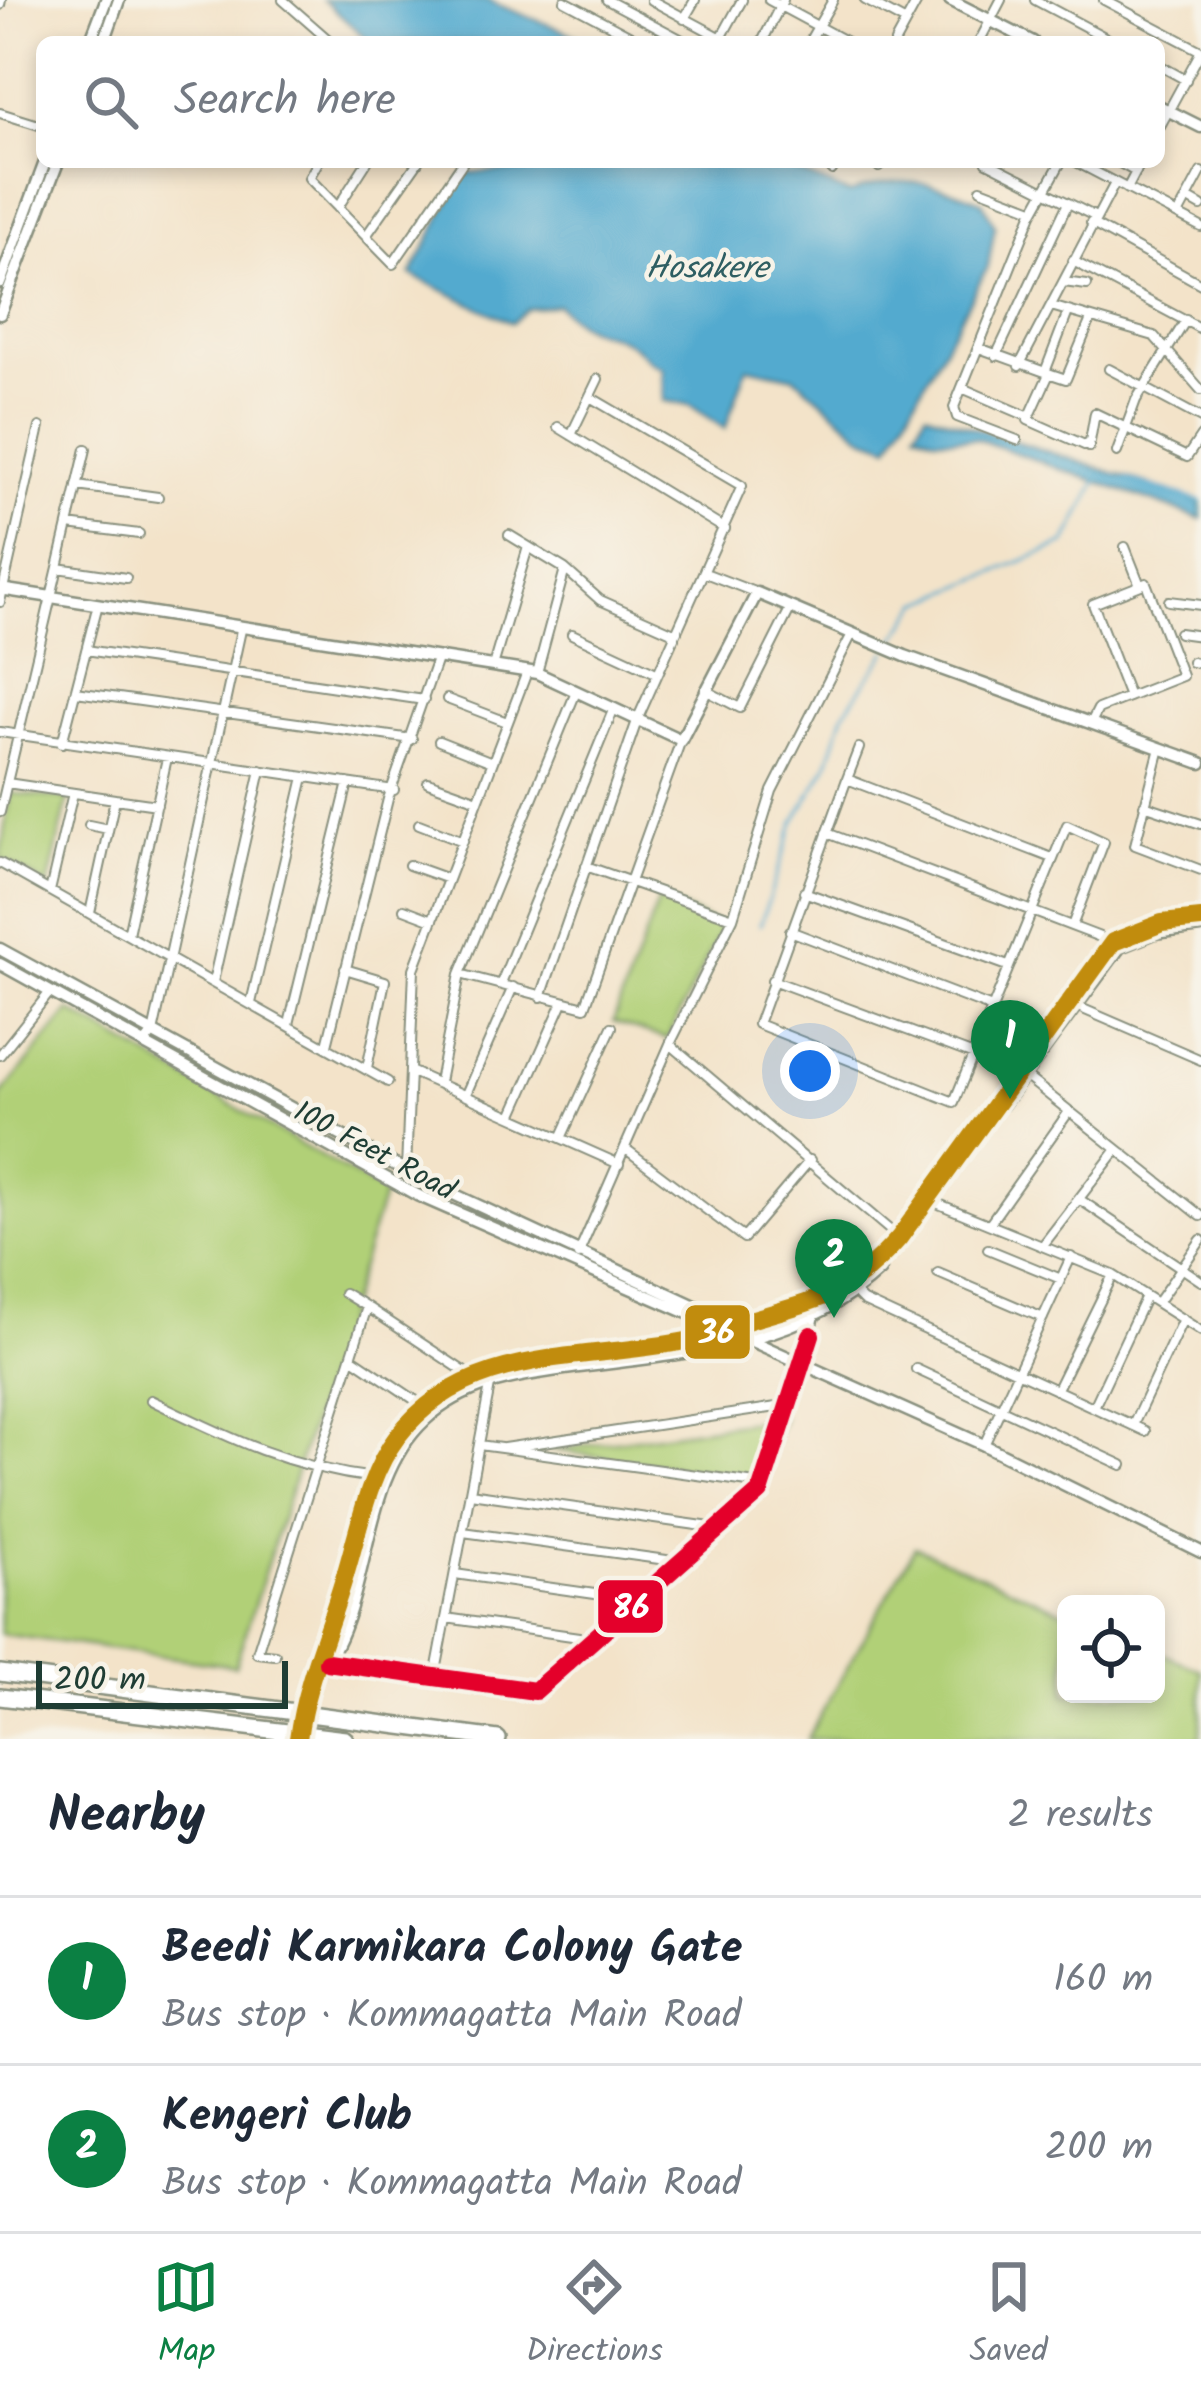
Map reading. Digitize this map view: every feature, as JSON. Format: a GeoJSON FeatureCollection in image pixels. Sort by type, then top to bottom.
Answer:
{"type":"FeatureCollection","features":[{"type":"Feature","properties":{"kind":"highway"},"geometry":{"type":"LineString","coordinates":[[0,1673],[498,1739]]}},
{"type":"Feature","properties":{"kind":"highway"},"geometry":{"type":"LineString","coordinates":[[0,1697],[345,1739]]}},
{"type":"Feature","properties":{"kind":"main road"},"geometry":{"type":"LineString","coordinates":[[92,36],[106,0]]}},
{"type":"Feature","properties":{"kind":"main road"},"geometry":{"type":"LineString","coordinates":[[106,36],[119,0]]}},
{"type":"Feature","properties":{"kind":"main road"},"geometry":{"type":"LineString","coordinates":[[950,0],[1021,36]]}},
{"type":"Feature","properties":{"kind":"main road"},"geometry":{"type":"LineString","coordinates":[[1165,109],[1201,127]]}},
{"type":"Feature","properties":{"kind":"main road"},"geometry":{"type":"LineString","coordinates":[[0,283],[43,168]]}},
{"type":"Feature","properties":{"kind":"main road"},"geometry":{"type":"LineString","coordinates":[[0,314],[56,168]]}},
{"type":"Feature","properties":{"kind":"main road"},"geometry":{"type":"LineString","coordinates":[[1,594],[532,672],[681,740],[757,592],[905,656],[1201,763]]}},
{"type":"Feature","properties":{"kind":"main road"},"geometry":{"type":"LineString","coordinates":[[304,1691],[327,1663],[404,1445],[430,1415],[485,1378],[700,1352],[751,1336],[854,1292],[891,1258],[934,1202],[1113,942],[1145,928],[1201,923]]}},
{"type":"Feature","properties":{"kind":"main road"},"geometry":{"type":"LineString","coordinates":[[298,1739],[304,1691],[322,1650],[375,1478],[393,1441],[424,1406],[485,1378],[702,1338],[729,1327],[813,1311],[872,1269],[899,1238],[1120,947],[1201,923]]}},
{"type":"Feature","properties":{"kind":"main road","name":"100 Feet Road"},"geometry":{"type":"LineString","coordinates":[[0,949],[577,1259]]}},
{"type":"Feature","properties":{"kind":"main road","name":"100 Feet Road"},"geometry":{"type":"LineString","coordinates":[[0,964],[403,1188],[751,1336],[803,1365],[984,1445],[1201,1552]]}},
{"type":"Feature","properties":{"kind":"main road"},"geometry":{"type":"LineString","coordinates":[[803,1365],[813,1311]]}},
{"type":"Feature","properties":{"kind":"street"},"geometry":{"type":"LineString","coordinates":[[283,0],[324,36]]}},
{"type":"Feature","properties":{"kind":"street"},"geometry":{"type":"LineString","coordinates":[[565,0],[631,36]]}},
{"type":"Feature","properties":{"kind":"street"},"geometry":{"type":"LineString","coordinates":[[607,0],[675,36]]}},
{"type":"Feature","properties":{"kind":"street"},"geometry":{"type":"LineString","coordinates":[[651,0],[717,36]]}},
{"type":"Feature","properties":{"kind":"street"},"geometry":{"type":"LineString","coordinates":[[684,19],[694,0]]}},
{"type":"Feature","properties":{"kind":"street"},"geometry":{"type":"LineString","coordinates":[[727,36],[742,0]]}},
{"type":"Feature","properties":{"kind":"street"},"geometry":{"type":"LineString","coordinates":[[769,0],[836,36]]}},
{"type":"Feature","properties":{"kind":"street"},"geometry":{"type":"LineString","coordinates":[[812,36],[832,0]]}},
{"type":"Feature","properties":{"kind":"street"},"geometry":{"type":"LineString","coordinates":[[866,0],[906,22]]}},
{"type":"Feature","properties":{"kind":"street"},"geometry":{"type":"LineString","coordinates":[[898,36],[918,0]]}},
{"type":"Feature","properties":{"kind":"street"},"geometry":{"type":"LineString","coordinates":[[982,36],[1001,0]]}},
{"type":"Feature","properties":{"kind":"street"},"geometry":{"type":"LineString","coordinates":[[1035,0],[1103,36]]}},
{"type":"Feature","properties":{"kind":"street"},"geometry":{"type":"LineString","coordinates":[[1104,0],[1201,51],[1165,107]]}},
{"type":"Feature","properties":{"kind":"street"},"geometry":{"type":"LineString","coordinates":[[765,36],[781,3]]}},
{"type":"Feature","properties":{"kind":"street"},"geometry":{"type":"LineString","coordinates":[[1165,68],[1186,80]]}},
{"type":"Feature","properties":{"kind":"street"},"geometry":{"type":"LineString","coordinates":[[0,113],[36,124]]}},
{"type":"Feature","properties":{"kind":"street"},"geometry":{"type":"LineString","coordinates":[[315,168],[309,178],[394,264],[459,168]]}},
{"type":"Feature","properties":{"kind":"street"},"geometry":{"type":"LineString","coordinates":[[338,207],[363,168]]}},
{"type":"Feature","properties":{"kind":"street"},"geometry":{"type":"LineString","coordinates":[[366,236],[414,168]]}},
{"type":"Feature","properties":{"kind":"street"},"geometry":{"type":"LineString","coordinates":[[998,168],[1068,203],[1201,284]]}},
{"type":"Feature","properties":{"kind":"street"},"geometry":{"type":"LineString","coordinates":[[1016,440],[956,416],[954,407],[1034,209],[1057,168]]}},
{"type":"Feature","properties":{"kind":"street"},"geometry":{"type":"LineString","coordinates":[[1088,168],[1201,227]]}},
{"type":"Feature","properties":{"kind":"street"},"geometry":{"type":"LineString","coordinates":[[1127,189],[1138,168]]}},
{"type":"Feature","properties":{"kind":"street"},"geometry":{"type":"LineString","coordinates":[[1178,215],[1200,174]]}},
{"type":"Feature","properties":{"kind":"street"},"geometry":{"type":"LineString","coordinates":[[1019,366],[1115,182]]}},
{"type":"Feature","properties":{"kind":"street"},"geometry":{"type":"LineString","coordinates":[[981,189],[1028,212],[1034,209]]}},
{"type":"Feature","properties":{"kind":"street"},"geometry":{"type":"LineString","coordinates":[[1187,198],[1201,206]]}},
{"type":"Feature","properties":{"kind":"street"},"geometry":{"type":"LineString","coordinates":[[996,356],[1068,203]]}},
{"type":"Feature","properties":{"kind":"street"},"geometry":{"type":"LineString","coordinates":[[1073,261],[1201,329]]}},
{"type":"Feature","properties":{"kind":"street"},"geometry":{"type":"LineString","coordinates":[[1063,282],[1087,285]]}},
{"type":"Feature","properties":{"kind":"street"},"geometry":{"type":"LineString","coordinates":[[1051,306],[1154,336],[1201,390]]}},
{"type":"Feature","properties":{"kind":"street"},"geometry":{"type":"LineString","coordinates":[[1068,312],[1028,420],[1091,448],[1095,413],[1127,424],[1187,457],[1201,436]]}},
{"type":"Feature","properties":{"kind":"street"},"geometry":{"type":"LineString","coordinates":[[979,348],[1066,379],[1091,319]]}},
{"type":"Feature","properties":{"kind":"street"},"geometry":{"type":"LineString","coordinates":[[1118,452],[1144,385],[1186,320]]}},
{"type":"Feature","properties":{"kind":"street"},"geometry":{"type":"LineString","coordinates":[[1109,369],[1201,418]]}},
{"type":"Feature","properties":{"kind":"street"},"geometry":{"type":"LineString","coordinates":[[572,435],[598,380]]}},
{"type":"Feature","properties":{"kind":"street"},"geometry":{"type":"LineString","coordinates":[[962,388],[1027,416]]}},
{"type":"Feature","properties":{"kind":"street"},"geometry":{"type":"LineString","coordinates":[[541,997],[638,718],[742,486],[590,397]]}},
{"type":"Feature","properties":{"kind":"street"},"geometry":{"type":"LineString","coordinates":[[1,594],[40,427]]}},
{"type":"Feature","properties":{"kind":"street"},"geometry":{"type":"LineString","coordinates":[[558,427],[724,529]]}},
{"type":"Feature","properties":{"kind":"street"},"geometry":{"type":"LineString","coordinates":[[0,812],[86,449]]}},
{"type":"Feature","properties":{"kind":"street"},"geometry":{"type":"LineString","coordinates":[[77,486],[158,497]]}},
{"type":"Feature","properties":{"kind":"street"},"geometry":{"type":"LineString","coordinates":[[68,525],[140,534]]}},
{"type":"Feature","properties":{"kind":"street"},"geometry":{"type":"LineString","coordinates":[[509,536],[566,569],[600,600],[674,633]]}},
{"type":"Feature","properties":{"kind":"street"},"geometry":{"type":"LineString","coordinates":[[493,667],[528,547]]}},
{"type":"Feature","properties":{"kind":"street"},"geometry":{"type":"LineString","coordinates":[[1125,547],[1140,585]]}},
{"type":"Feature","properties":{"kind":"street"},"geometry":{"type":"LineString","coordinates":[[58,568],[126,578]]}},
{"type":"Feature","properties":{"kind":"street"},"geometry":{"type":"LineString","coordinates":[[406,1171],[414,969],[507,722],[532,672],[566,569]]}},
{"type":"Feature","properties":{"kind":"street"},"geometry":{"type":"LineString","coordinates":[[705,573],[757,592]]}},
{"type":"Feature","properties":{"kind":"street"},"geometry":{"type":"LineString","coordinates":[[1091,723],[1098,709],[1129,697],[1182,676],[1146,583],[1093,604],[1129,697]]}},
{"type":"Feature","properties":{"kind":"street"},"geometry":{"type":"LineString","coordinates":[[1169,601],[1201,605]]}},
{"type":"Feature","properties":{"kind":"street"},"geometry":{"type":"LineString","coordinates":[[704,689],[740,708],[791,607]]}},
{"type":"Feature","properties":{"kind":"street"},"geometry":{"type":"LineString","coordinates":[[62,743],[97,608]]}},
{"type":"Feature","properties":{"kind":"street"},"geometry":{"type":"LineString","coordinates":[[144,1044],[153,1033],[241,630]]}},
{"type":"Feature","properties":{"kind":"street"},"geometry":{"type":"LineString","coordinates":[[577,1259],[670,1044],[733,919],[772,791],[853,632]]}},
{"type":"Feature","properties":{"kind":"street"},"geometry":{"type":"LineString","coordinates":[[1179,633],[1201,636]]}},
{"type":"Feature","properties":{"kind":"street"},"geometry":{"type":"LineString","coordinates":[[572,634],[656,673]]}},
{"type":"Feature","properties":{"kind":"street"},"geometry":{"type":"LineString","coordinates":[[86,650],[424,700]]}},
{"type":"Feature","properties":{"kind":"street"},"geometry":{"type":"LineString","coordinates":[[327,1045],[388,799],[395,790],[437,658]]}},
{"type":"Feature","properties":{"kind":"street"},"geometry":{"type":"LineString","coordinates":[[439,1082],[460,974],[577,690]]}},
{"type":"Feature","properties":{"kind":"street"},"geometry":{"type":"LineString","coordinates":[[76,692],[412,739]]}},
{"type":"Feature","properties":{"kind":"street"},"geometry":{"type":"LineString","coordinates":[[447,699],[507,722]]}},
{"type":"Feature","properties":{"kind":"street"},"geometry":{"type":"LineString","coordinates":[[501,983],[614,707]]}},
{"type":"Feature","properties":{"kind":"street"},"geometry":{"type":"LineString","coordinates":[[0,732],[395,790]]}},
{"type":"Feature","properties":{"kind":"street"},"geometry":{"type":"LineString","coordinates":[[460,974],[585,1007],[681,740]]}},
{"type":"Feature","properties":{"kind":"street"},"geometry":{"type":"LineString","coordinates":[[440,741],[492,762]]}},
{"type":"Feature","properties":{"kind":"street"},"geometry":{"type":"LineString","coordinates":[[860,748],[772,980],[760,1029],[954,1102],[1067,825],[1104,842],[1072,926]]}},
{"type":"Feature","properties":{"kind":"street"},"geometry":{"type":"LineString","coordinates":[[1160,748],[1137,847],[1201,870]]}},
{"type":"Feature","properties":{"kind":"street"},"geometry":{"type":"LineString","coordinates":[[128,934],[167,758]]}},
{"type":"Feature","properties":{"kind":"street"},"geometry":{"type":"LineString","coordinates":[[213,982],[261,770]]}},
{"type":"Feature","properties":{"kind":"street"},"geometry":{"type":"LineString","coordinates":[[250,1003],[304,777]]}},
{"type":"Feature","properties":{"kind":"street"},"geometry":{"type":"LineString","coordinates":[[847,779],[1052,858]]}},
{"type":"Feature","properties":{"kind":"street"},"geometry":{"type":"LineString","coordinates":[[428,782],[478,800]]}},
{"type":"Feature","properties":{"kind":"street"},"geometry":{"type":"LineString","coordinates":[[7,783],[157,805]]}},
{"type":"Feature","properties":{"kind":"street"},"geometry":{"type":"LineString","coordinates":[[289,1024],[348,783]]}},
{"type":"Feature","properties":{"kind":"street"},"geometry":{"type":"LineString","coordinates":[[50,891],[73,793]]}},
{"type":"Feature","properties":{"kind":"street"},"geometry":{"type":"LineString","coordinates":[[90,913],[115,799]]}},
{"type":"Feature","properties":{"kind":"street"},"geometry":{"type":"LineString","coordinates":[[1144,805],[1201,824]]}},
{"type":"Feature","properties":{"kind":"street"},"geometry":{"type":"LineString","coordinates":[[419,824],[463,841]]}},
{"type":"Feature","properties":{"kind":"street"},"geometry":{"type":"LineString","coordinates":[[89,825],[108,829]]}},
{"type":"Feature","properties":{"kind":"street"},"geometry":{"type":"LineString","coordinates":[[826,832],[1113,942]]}},
{"type":"Feature","properties":{"kind":"street"},"geometry":{"type":"LineString","coordinates":[[0,863],[388,1082]]}},
{"type":"Feature","properties":{"kind":"street"},"geometry":{"type":"LineString","coordinates":[[409,865],[448,879]]}},
{"type":"Feature","properties":{"kind":"street"},"geometry":{"type":"LineString","coordinates":[[586,866],[628,885],[733,919]]}},
{"type":"Feature","properties":{"kind":"street"},"geometry":{"type":"LineString","coordinates":[[804,892],[1007,966]]}},
{"type":"Feature","properties":{"kind":"street"},"geometry":{"type":"LineString","coordinates":[[404,909],[433,920]]}},
{"type":"Feature","properties":{"kind":"street"},"geometry":{"type":"LineString","coordinates":[[790,932],[992,1008]]}},
{"type":"Feature","properties":{"kind":"street"},"geometry":{"type":"LineString","coordinates":[[345,969],[385,981],[367,1068]]}},
{"type":"Feature","properties":{"kind":"street"},"geometry":{"type":"LineString","coordinates":[[772,980],[974,1055]]}},
{"type":"Feature","properties":{"kind":"street"},"geometry":{"type":"LineString","coordinates":[[466,1094],[513,987]]}},
{"type":"Feature","properties":{"kind":"street"},"geometry":{"type":"LineString","coordinates":[[0,1054],[50,992]]}},
{"type":"Feature","properties":{"kind":"street"},"geometry":{"type":"LineString","coordinates":[[513,1114],[563,1002]]}},
{"type":"Feature","properties":{"kind":"street"},"geometry":{"type":"LineString","coordinates":[[1075,1005],[1201,1060]]}},
{"type":"Feature","properties":{"kind":"street"},"geometry":{"type":"LineString","coordinates":[[562,1136],[611,1027]]}},
{"type":"Feature","properties":{"kind":"street"},"geometry":{"type":"LineString","coordinates":[[670,1044],[899,1238]]}},
{"type":"Feature","properties":{"kind":"street"},"geometry":{"type":"LineString","coordinates":[[410,1071],[619,1164]]}},
{"type":"Feature","properties":{"kind":"street"},"geometry":{"type":"LineString","coordinates":[[1022,1073],[1114,1152],[1201,1216]]}},
{"type":"Feature","properties":{"kind":"street"},"geometry":{"type":"LineString","coordinates":[[990,1223],[1068,1113]]}},
{"type":"Feature","properties":{"kind":"street"},"geometry":{"type":"LineString","coordinates":[[626,1149],[744,1238],[810,1160]]}},
{"type":"Feature","properties":{"kind":"street"},"geometry":{"type":"LineString","coordinates":[[1043,1245],[1114,1152]]}},
{"type":"Feature","properties":{"kind":"street"},"geometry":{"type":"LineString","coordinates":[[1079,1199],[1201,1282]]}},
{"type":"Feature","properties":{"kind":"street"},"geometry":{"type":"LineString","coordinates":[[934,1202],[1113,1275],[1201,1331]]}},
{"type":"Feature","properties":{"kind":"street"},"geometry":{"type":"LineString","coordinates":[[1157,1304],[1201,1240]]}},
{"type":"Feature","properties":{"kind":"street"},"geometry":{"type":"LineString","coordinates":[[988,1249],[1061,1279]]}},
{"type":"Feature","properties":{"kind":"street"},"geometry":{"type":"LineString","coordinates":[[984,1445],[1071,1256]]}},
{"type":"Feature","properties":{"kind":"street"},"geometry":{"type":"LineString","coordinates":[[938,1273],[1043,1318]]}},
{"type":"Feature","properties":{"kind":"street"},"geometry":{"type":"LineString","coordinates":[[1057,1389],[1113,1275]]}},
{"type":"Feature","properties":{"kind":"street"},"geometry":{"type":"LineString","coordinates":[[854,1292],[1144,1431]]}},
{"type":"Feature","properties":{"kind":"street"},"geometry":{"type":"LineString","coordinates":[[344,1293],[485,1378],[479,1444],[435,1678]]}},
{"type":"Feature","properties":{"kind":"street"},"geometry":{"type":"LineString","coordinates":[[1094,1407],[1146,1296]]}},
{"type":"Feature","properties":{"kind":"street"},"geometry":{"type":"LineString","coordinates":[[275,1655],[257,1653],[367,1306]]}},
{"type":"Feature","properties":{"kind":"street"},"geometry":{"type":"LineString","coordinates":[[1132,1425],[1183,1319]]}},
{"type":"Feature","properties":{"kind":"street"},"geometry":{"type":"LineString","coordinates":[[351,1357],[424,1406]]}},
{"type":"Feature","properties":{"kind":"street"},"geometry":{"type":"LineString","coordinates":[[327,1663],[535,1690],[763,1484],[803,1365]]}},
{"type":"Feature","properties":{"kind":"street"},"geometry":{"type":"LineString","coordinates":[[916,1369],[1122,1465]]}},
{"type":"Feature","properties":{"kind":"street"},"geometry":{"type":"LineString","coordinates":[[151,1400],[267,1456],[312,1470],[375,1478]]}},
{"type":"Feature","properties":{"kind":"street"},"geometry":{"type":"LineString","coordinates":[[504,1448],[790,1405]]}},
{"type":"Feature","properties":{"kind":"street"},"geometry":{"type":"LineString","coordinates":[[479,1444],[763,1484]]}},
{"type":"Feature","properties":{"kind":"street"},"geometry":{"type":"LineString","coordinates":[[470,1493],[719,1528]]}},
{"type":"Feature","properties":{"kind":"street"},"geometry":{"type":"LineString","coordinates":[[463,1532],[681,1562]]}},
{"type":"Feature","properties":{"kind":"street"},"geometry":{"type":"LineString","coordinates":[[455,1574],[638,1600]]}},
{"type":"Feature","properties":{"kind":"street"},"geometry":{"type":"LineString","coordinates":[[446,1618],[593,1640]]}},
{"type":"Feature","properties":{"kind":"green space"},"geometry":{"type":"Polygon","coordinates":[[[10,793],[68,799],[48,886],[0,858],[10,793]]]}},
{"type":"Feature","properties":{"kind":"green space"},"geometry":{"type":"Polygon","coordinates":[[[659,899],[723,926],[667,1039],[613,1022],[659,899]]]}},
{"type":"Feature","properties":{"kind":"green space"},"geometry":{"type":"Polygon","coordinates":[[[70,1011],[384,1193],[235,1666],[0,1634],[0,1096],[70,1011]]]}},
{"type":"Feature","properties":{"kind":"green space"},"geometry":{"type":"Polygon","coordinates":[[[783,1417],[759,1479],[552,1450],[783,1417]]]}},
{"type":"Feature","properties":{"kind":"green space"},"geometry":{"type":"Polygon","coordinates":[[[915,1547],[1057,1608],[1057,1703],[1165,1703],[1165,1655],[1201,1670],[1201,1739],[807,1739],[915,1547]]]}},
{"type":"Feature","properties":{"kind":"water"},"geometry":{"type":"Polygon","coordinates":[[[323,0],[486,0],[577,36],[363,36],[323,0]]]}},
{"type":"Feature","properties":{"kind":"water","name":"Hosakere"},"geometry":{"type":"Polygon","coordinates":[[[788,168],[850,194],[883,183],[933,185],[982,201],[995,226],[988,267],[890,446],[864,437],[795,377],[747,367],[725,429],[690,405],[664,401],[663,368],[623,340],[578,323],[558,305],[527,309],[512,323],[411,275],[464,173],[788,168]]]}},
{"type":"Feature","properties":{"kind":"water"},"geometry":{"type":"Polygon","coordinates":[[[926,412],[1190,498],[1201,503],[1201,519],[977,439],[935,438],[916,430],[926,412]]]}},
{"type":"Feature","properties":{"kind":"waterway"},"geometry":{"type":"LineString","coordinates":[[892,644],[920,603],[1066,543],[1098,479]]}},
{"type":"Feature","properties":{"kind":"waterway"},"geometry":{"type":"LineString","coordinates":[[1127,479],[1201,501]]}},
{"type":"Feature","properties":{"kind":"waterway"},"geometry":{"type":"LineString","coordinates":[[760,925],[794,823],[827,766],[844,713],[887,651]]}},
{"type":"Feature","properties":{"kind":"transit line","name":"36"},"geometry":{"type":"LineString","coordinates":[[298,1739],[311,1679],[371,1488],[397,1437],[427,1406],[498,1370],[700,1338],[842,1287],[899,1238],[1113,942],[1162,923],[1201,919]]}},
{"type":"Feature","properties":{"kind":"transit line","name":"86"},"geometry":{"type":"LineString","coordinates":[[327,1662],[535,1691],[760,1492],[811,1335]]}},
{"type":"Feature","properties":{"kind":"place","name":"Beedi Karmikara Colony Gate"},"geometry":{"type":"Point","coordinates":[1010,1099]}},
{"type":"Feature","properties":{"kind":"place","name":"Kengeri Club"},"geometry":{"type":"Point","coordinates":[834,1318]}}]}
